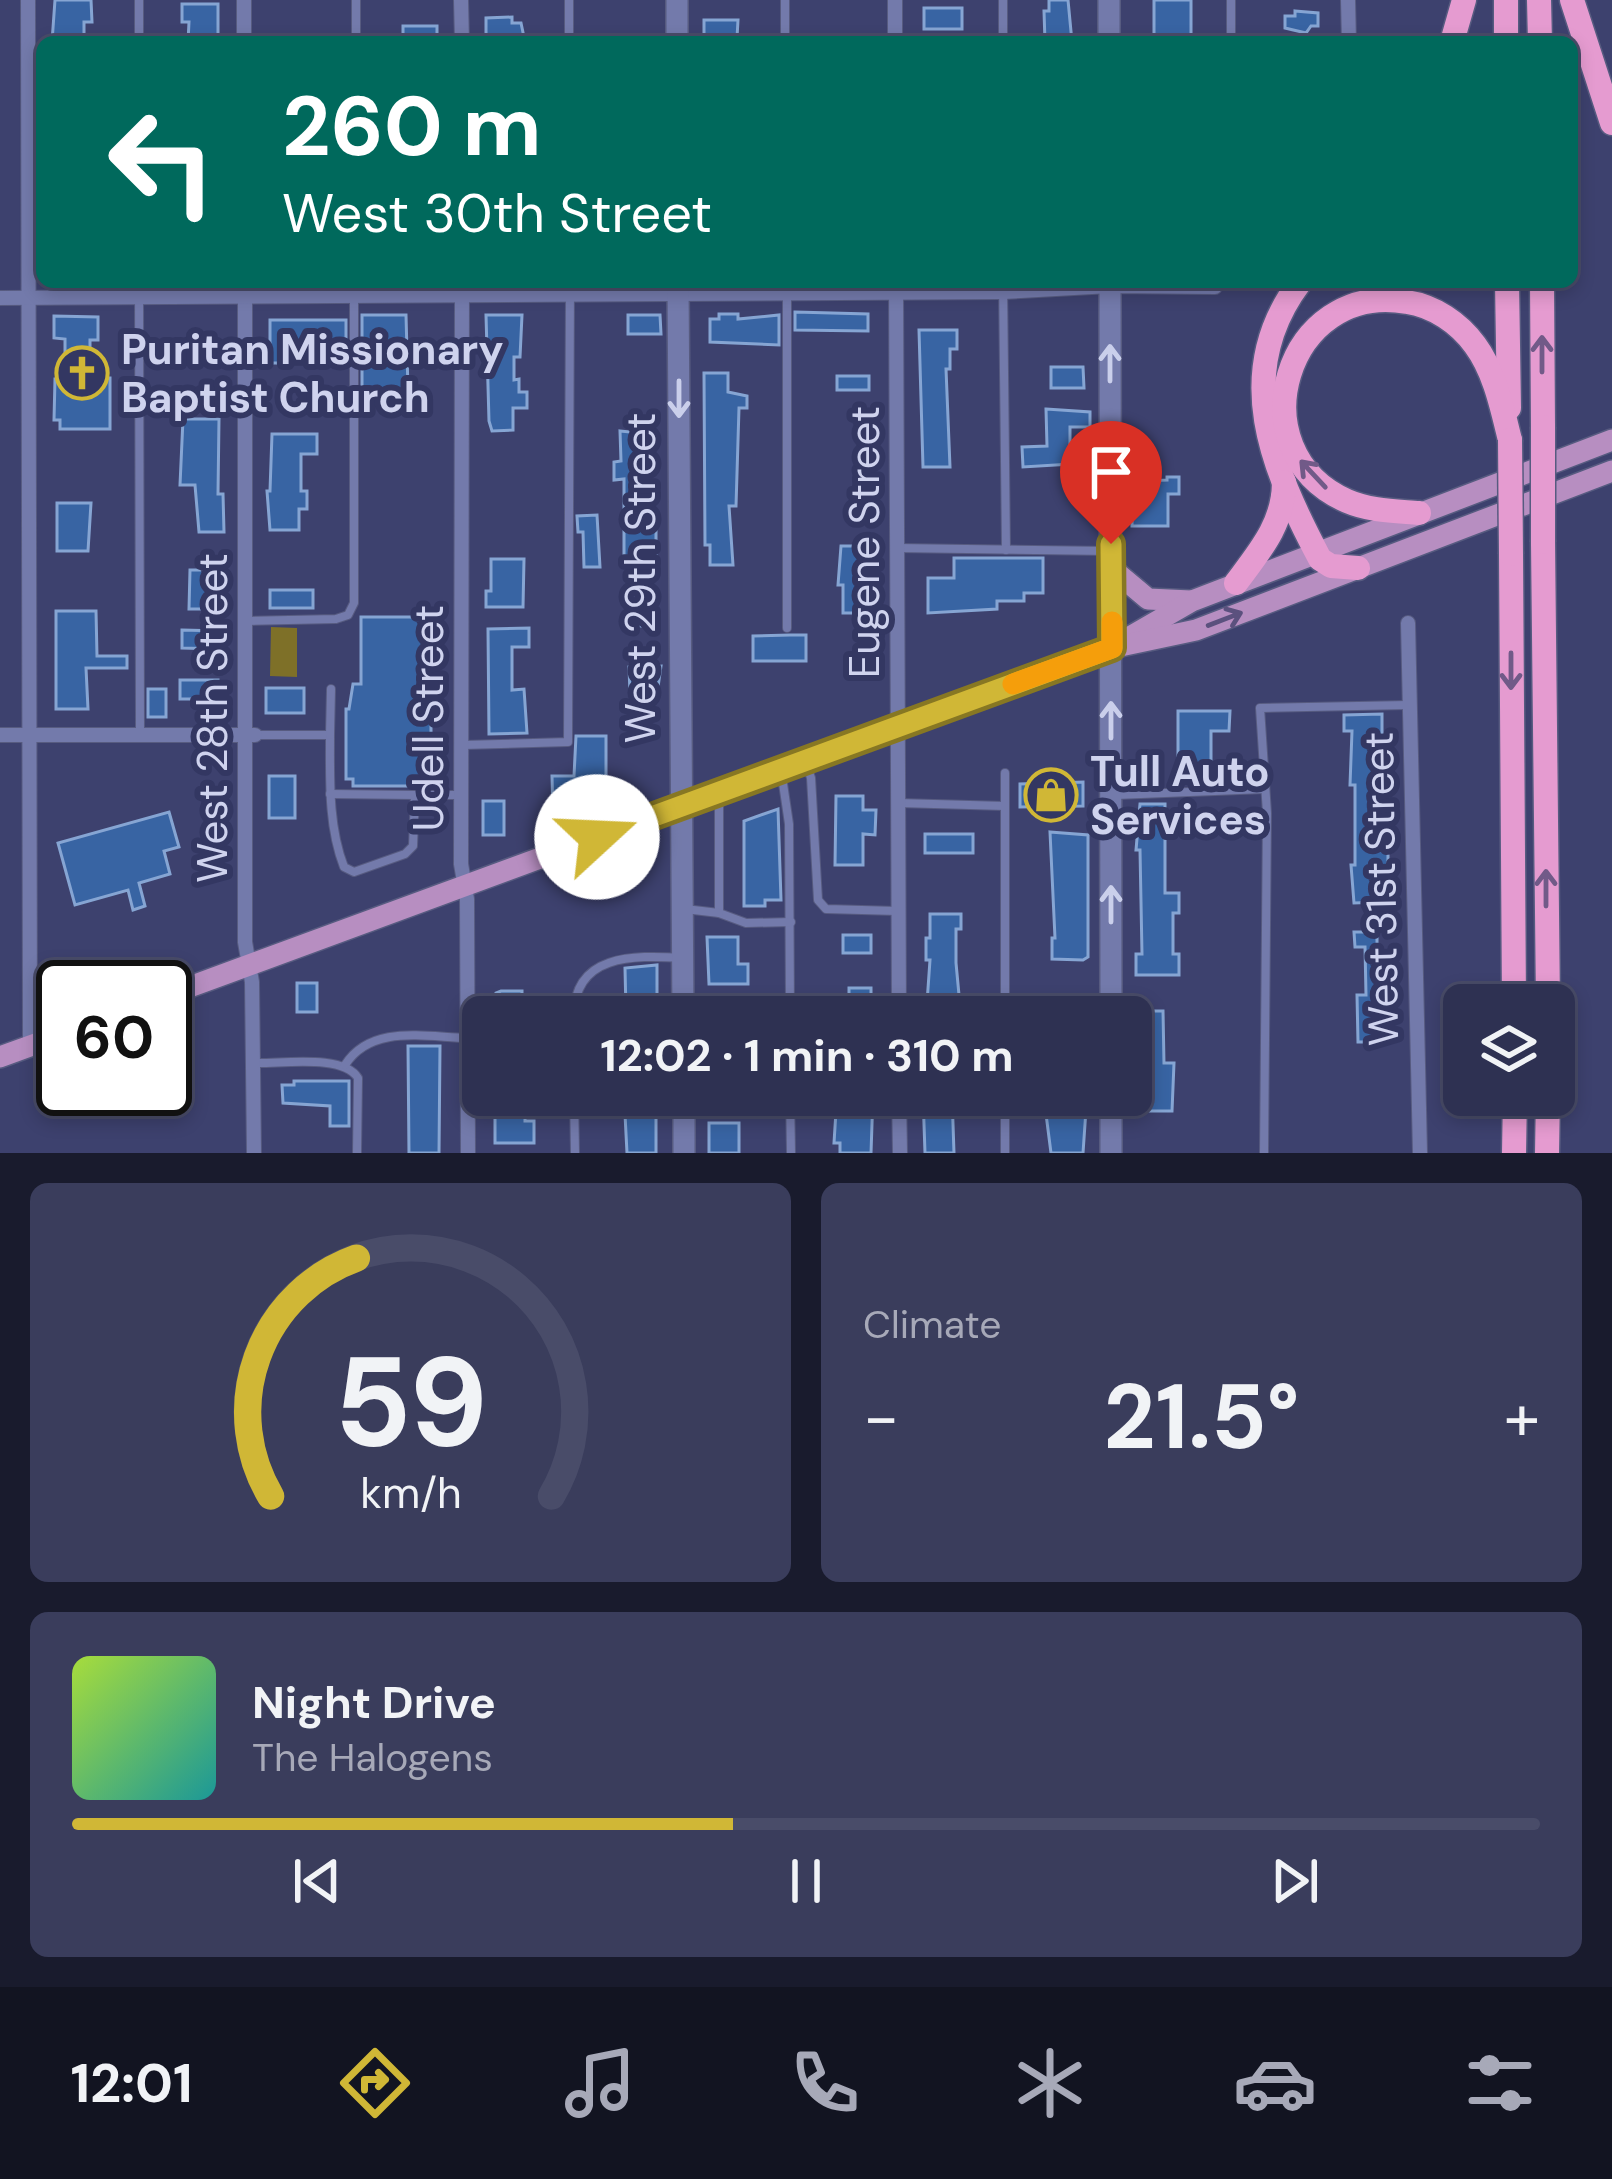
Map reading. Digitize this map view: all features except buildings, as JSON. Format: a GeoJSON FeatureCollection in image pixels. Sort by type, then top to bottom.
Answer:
{"type":"FeatureCollection","features":[{"type":"Feature","properties":{"kind":"highway"},"geometry":{"type":"LineString","coordinates":[[1454,36],[1464,0]]}},
{"type":"Feature","properties":{"kind":"highway"},"geometry":{"type":"LineString","coordinates":[[1506,0],[1506,36]]}},
{"type":"Feature","properties":{"kind":"highway"},"geometry":{"type":"LineString","coordinates":[[1539,0],[1540,36]]}},
{"type":"Feature","properties":{"kind":"highway"},"geometry":{"type":"LineString","coordinates":[[1572,0],[1612,123]]}},
{"type":"Feature","properties":{"kind":"highway"},"geometry":{"type":"LineString","coordinates":[[1296,288],[1271,331],[1262,377],[1267,432],[1316,552],[1331,566],[1358,568]]}},
{"type":"Feature","properties":{"kind":"highway"},"geometry":{"type":"LineString","coordinates":[[1507,288],[1514,984]]}},
{"type":"Feature","properties":{"kind":"highway"},"geometry":{"type":"LineString","coordinates":[[1542,288],[1548,984]]}},
{"type":"Feature","properties":{"kind":"highway"},"geometry":{"type":"LineString","coordinates":[[1419,513],[1380,510],[1342,498],[1309,473],[1294,450],[1284,412],[1286,380],[1300,349],[1321,324],[1349,307],[1375,301],[1402,301],[1439,313],[1465,333],[1487,364],[1510,440]]}},
{"type":"Feature","properties":{"kind":"highway"},"geometry":{"type":"LineString","coordinates":[[1236,583],[1264,549],[1274,528],[1284,479]]}},
{"type":"Feature","properties":{"kind":"highway"},"geometry":{"type":"LineString","coordinates":[[1514,1153],[1515,1116]]}},
{"type":"Feature","properties":{"kind":"highway"},"geometry":{"type":"LineString","coordinates":[[1547,1153],[1548,1116]]}},
{"type":"Feature","properties":{"kind":"main road"},"geometry":{"type":"LineString","coordinates":[[677,0],[677,36]]}},
{"type":"Feature","properties":{"kind":"main road"},"geometry":{"type":"LineString","coordinates":[[1109,0],[1109,36]]}},
{"type":"Feature","properties":{"kind":"main road","name":"West 29th Street"},"geometry":{"type":"LineString","coordinates":[[678,288],[683,996]]}},
{"type":"Feature","properties":{"kind":"main road"},"geometry":{"type":"LineString","coordinates":[[1110,288],[1112,996]]}},
{"type":"Feature","properties":{"kind":"main road"},"geometry":{"type":"LineString","coordinates":[[1112,648],[1192,601],[1612,440]]}},
{"type":"Feature","properties":{"kind":"main road"},"geometry":{"type":"LineString","coordinates":[[192,986],[1112,648],[1196,630],[1612,471]]}},
{"type":"Feature","properties":{"kind":"main road"},"geometry":{"type":"LineString","coordinates":[[1111,560],[1148,599],[1192,601]]}},
{"type":"Feature","properties":{"kind":"main road"},"geometry":{"type":"LineString","coordinates":[[0,1057],[36,1044]]}},
{"type":"Feature","properties":{"kind":"main road"},"geometry":{"type":"LineString","coordinates":[[684,1116],[684,1153]]}},
{"type":"Feature","properties":{"kind":"main road"},"geometry":{"type":"LineString","coordinates":[[1111,1153],[1112,1116]]}},
{"type":"Feature","properties":{"kind":"street"},"geometry":{"type":"LineString","coordinates":[[28,0],[30,1046]]}},
{"type":"Feature","properties":{"kind":"street"},"geometry":{"type":"LineString","coordinates":[[244,0],[244,36]]}},
{"type":"Feature","properties":{"kind":"street"},"geometry":{"type":"LineString","coordinates":[[461,0],[461,36]]}},
{"type":"Feature","properties":{"kind":"street"},"geometry":{"type":"LineString","coordinates":[[895,0],[895,36]]}},
{"type":"Feature","properties":{"kind":"street"},"geometry":{"type":"LineString","coordinates":[[1348,0],[1349,36]]}},
{"type":"Feature","properties":{"kind":"street"},"geometry":{"type":"LineString","coordinates":[[0,298],[139,290],[787,288]]}},
{"type":"Feature","properties":{"kind":"street","name":"Eugene Street"},"geometry":{"type":"LineString","coordinates":[[896,288],[899,996]]}},
{"type":"Feature","properties":{"kind":"street","name":"West 28th Street"},"geometry":{"type":"LineString","coordinates":[[245,289],[245,620],[250,735],[244,942],[250,965],[254,1153]]}},
{"type":"Feature","properties":{"kind":"street","name":"Udell Street"},"geometry":{"type":"LineString","coordinates":[[462,289],[461,864],[466,886],[467,996]]}},
{"type":"Feature","properties":{"kind":"street","name":"West 31st Street"},"geometry":{"type":"LineString","coordinates":[[1408,622],[1420,1153]]}},
{"type":"Feature","properties":{"kind":"street"},"geometry":{"type":"LineString","coordinates":[[0,735],[250,735]]}},
{"type":"Feature","properties":{"kind":"street","name":"Udell Street"},"geometry":{"type":"LineString","coordinates":[[468,1116],[468,1153]]}},
{"type":"Feature","properties":{"kind":"street"},"geometry":{"type":"LineString","coordinates":[[899,1116],[900,1153]]}},
{"type":"Feature","properties":{"kind":"lane"},"geometry":{"type":"LineString","coordinates":[[139,0],[139,36]]}},
{"type":"Feature","properties":{"kind":"lane"},"geometry":{"type":"LineString","coordinates":[[356,0],[356,36]]}},
{"type":"Feature","properties":{"kind":"lane"},"geometry":{"type":"LineString","coordinates":[[568,0],[569,36]]}},
{"type":"Feature","properties":{"kind":"lane"},"geometry":{"type":"LineString","coordinates":[[785,0],[785,36]]}},
{"type":"Feature","properties":{"kind":"lane"},"geometry":{"type":"LineString","coordinates":[[1003,0],[1003,36]]}},
{"type":"Feature","properties":{"kind":"lane"},"geometry":{"type":"LineString","coordinates":[[1231,0],[1231,36]]}},
{"type":"Feature","properties":{"kind":"lane"},"geometry":{"type":"LineString","coordinates":[[461,745],[568,742],[570,288]]}},
{"type":"Feature","properties":{"kind":"lane"},"geometry":{"type":"LineString","coordinates":[[787,288],[787,628]]}},
{"type":"Feature","properties":{"kind":"lane"},"geometry":{"type":"LineString","coordinates":[[1003,288],[1006,550]]}},
{"type":"Feature","properties":{"kind":"lane"},"geometry":{"type":"LineString","coordinates":[[245,620],[336,619],[348,615],[354,603],[354,289]]}},
{"type":"Feature","properties":{"kind":"lane"},"geometry":{"type":"LineString","coordinates":[[139,290],[140,735]]}},
{"type":"Feature","properties":{"kind":"lane"},"geometry":{"type":"LineString","coordinates":[[897,548],[1006,550],[1111,560]]}},
{"type":"Feature","properties":{"kind":"lane"},"geometry":{"type":"LineString","coordinates":[[331,689],[330,794],[337,850],[344,867],[354,872],[405,854],[412,846],[416,795]]}},
{"type":"Feature","properties":{"kind":"lane"},"geometry":{"type":"LineString","coordinates":[[1264,1153],[1260,708],[1410,705]]}},
{"type":"Feature","properties":{"kind":"lane"},"geometry":{"type":"LineString","coordinates":[[250,735],[330,735]]}},
{"type":"Feature","properties":{"kind":"lane"},"geometry":{"type":"LineString","coordinates":[[805,760],[812,778],[818,900],[826,909],[899,911]]}},
{"type":"Feature","properties":{"kind":"lane"},"geometry":{"type":"LineString","coordinates":[[781,769],[789,824],[790,996]]}},
{"type":"Feature","properties":{"kind":"lane"},"geometry":{"type":"LineString","coordinates":[[1005,773],[1005,996]]}},
{"type":"Feature","properties":{"kind":"lane"},"geometry":{"type":"LineString","coordinates":[[1112,795],[1264,789]]}},
{"type":"Feature","properties":{"kind":"lane"},"geometry":{"type":"LineString","coordinates":[[718,792],[719,913]]}},
{"type":"Feature","properties":{"kind":"lane"},"geometry":{"type":"LineString","coordinates":[[330,794],[461,794]]}},
{"type":"Feature","properties":{"kind":"lane"},"geometry":{"type":"LineString","coordinates":[[899,802],[1005,806]]}},
{"type":"Feature","properties":{"kind":"lane"},"geometry":{"type":"LineString","coordinates":[[682,908],[746,923],[791,922]]}},
{"type":"Feature","properties":{"kind":"lane"},"geometry":{"type":"LineString","coordinates":[[574,996],[592,971],[628,958],[683,958]]}},
{"type":"Feature","properties":{"kind":"lane"},"geometry":{"type":"LineString","coordinates":[[345,1065],[373,1039],[462,1038]]}},
{"type":"Feature","properties":{"kind":"lane"},"geometry":{"type":"LineString","coordinates":[[253,1063],[345,1065],[358,1078],[357,1153]]}},
{"type":"Feature","properties":{"kind":"lane"},"geometry":{"type":"LineString","coordinates":[[574,1116],[575,1153]]}},
{"type":"Feature","properties":{"kind":"lane"},"geometry":{"type":"LineString","coordinates":[[790,1116],[791,1153]]}},
{"type":"Feature","properties":{"kind":"lane"},"geometry":{"type":"LineString","coordinates":[[1005,1116],[1005,1153]]}},
{"type":"Feature","properties":{"kind":"shaded area"},"geometry":{"type":"Polygon","coordinates":[[[271,627],[297,628],[297,677],[270,676],[271,627]]]}},
{"type":"Feature","properties":{"kind":"slow traffic"},"geometry":{"type":"LineString","coordinates":[[1013,684],[1112,648],[1112,622]]}},
{"type":"Feature","properties":{"kind":"place","name":"Puritan Missionary Baptist Church"},"geometry":{"type":"Point","coordinates":[82,373]}},
{"type":"Feature","properties":{"kind":"place","name":"Tull Auto Services"},"geometry":{"type":"Point","coordinates":[1051,795]}},
{"type":"Feature","properties":{"kind":"route"},"geometry":{"type":"LineString","coordinates":[[597,837],[1112,648],[1111,544]]}}]}
